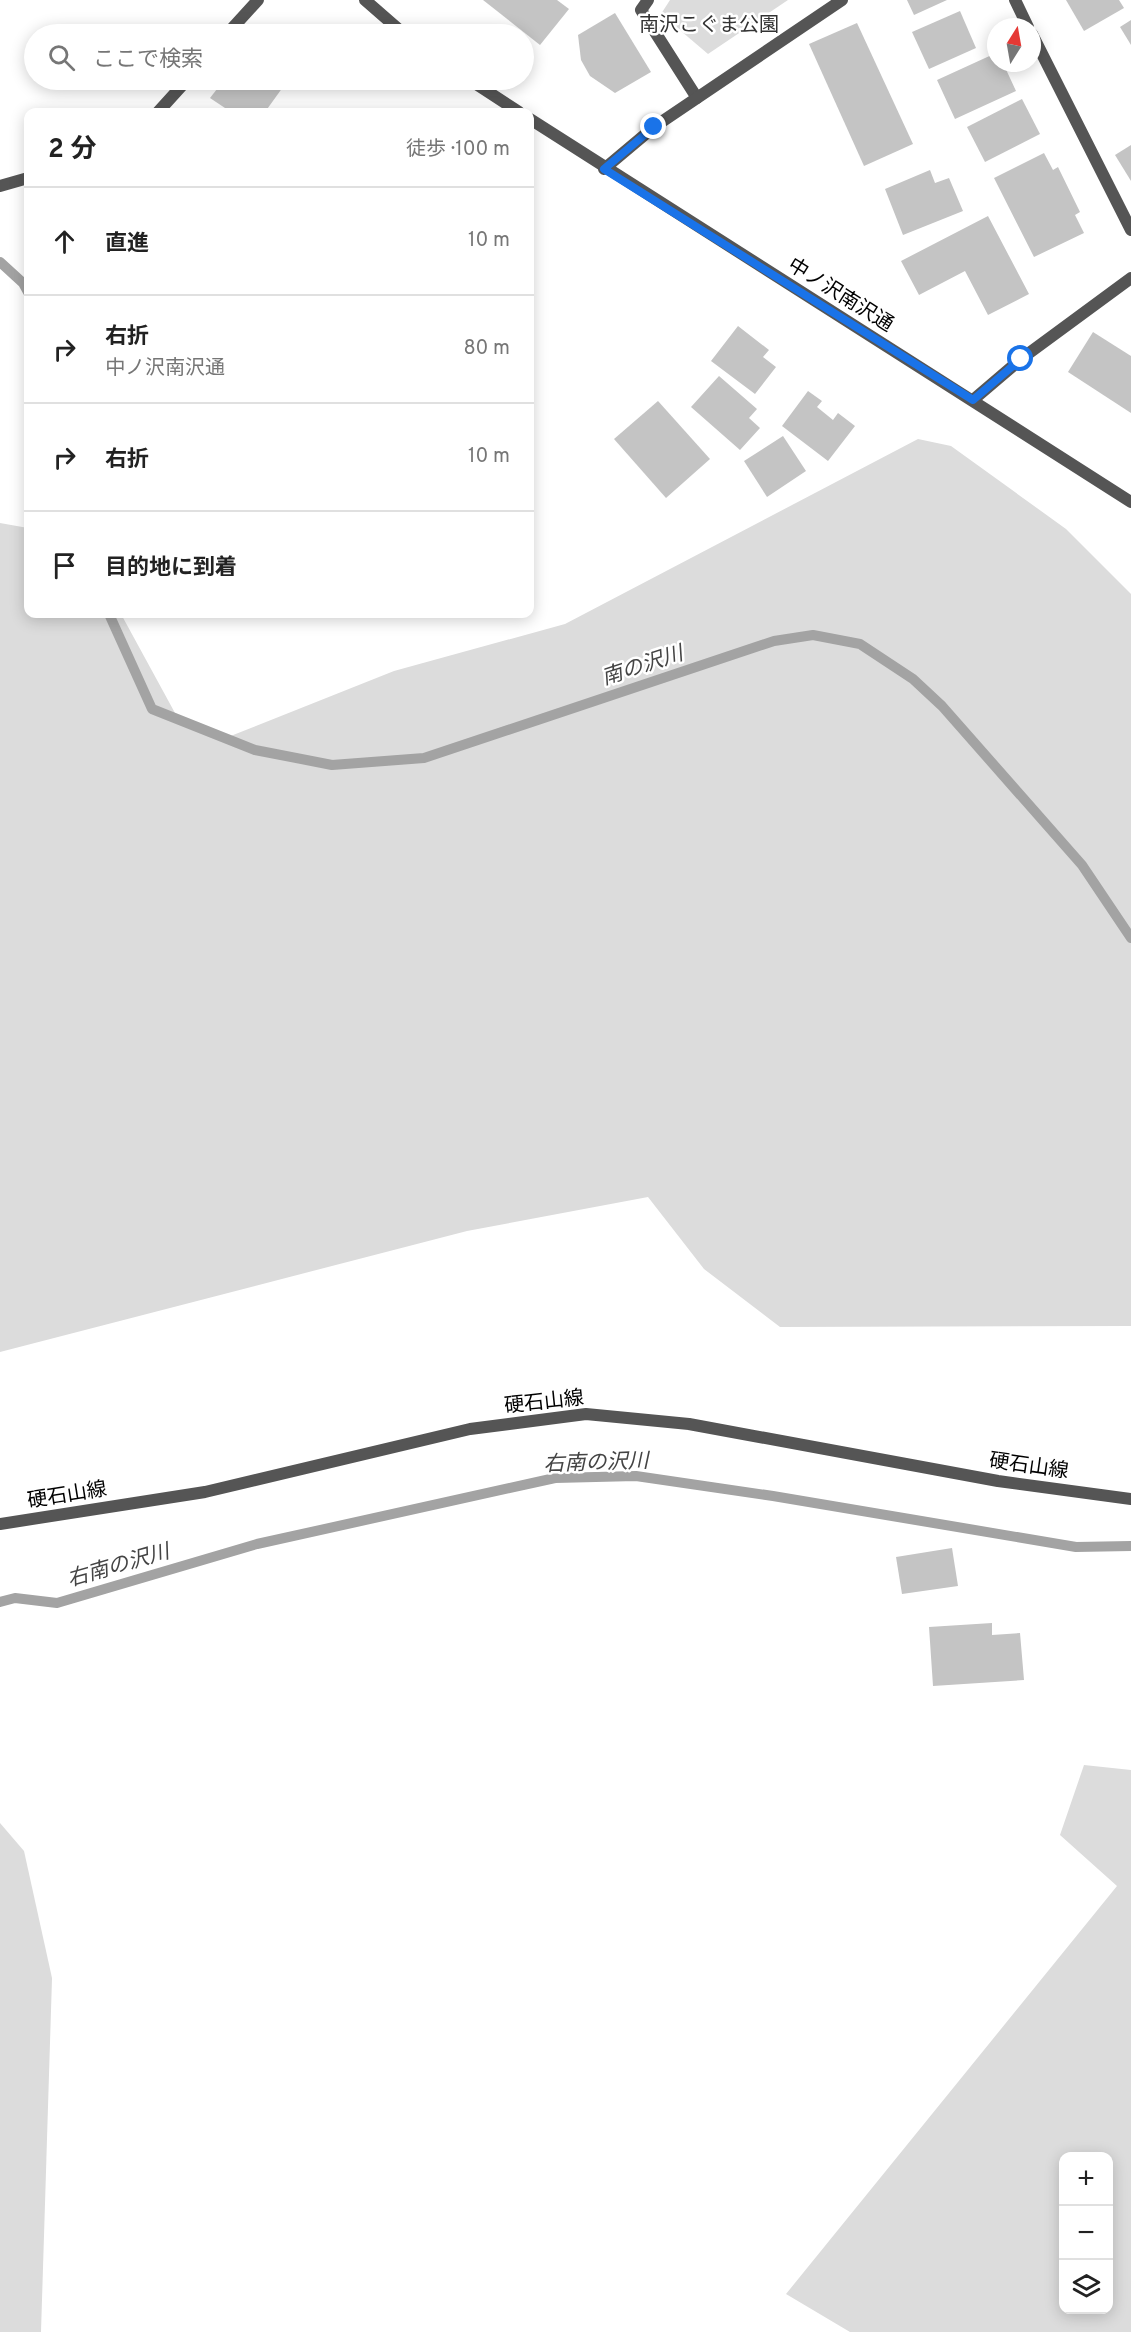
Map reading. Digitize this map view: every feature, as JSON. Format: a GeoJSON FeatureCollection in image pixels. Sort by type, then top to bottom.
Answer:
{"type":"FeatureCollection","features":[{"type":"Feature","properties":{"kind":"street"},"geometry":{"type":"LineString","coordinates":[[236,24],[258,0]]}},
{"type":"Feature","properties":{"kind":"street"},"geometry":{"type":"LineString","coordinates":[[365,0],[393,24]]}},
{"type":"Feature","properties":{"kind":"street"},"geometry":{"type":"LineString","coordinates":[[648,0],[641,10],[697,98]]}},
{"type":"Feature","properties":{"kind":"street"},"geometry":{"type":"LineString","coordinates":[[604,169],[654,127],[842,0]]}},
{"type":"Feature","properties":{"kind":"street"},"geometry":{"type":"LineString","coordinates":[[1015,0],[1024,18]]}},
{"type":"Feature","properties":{"kind":"street"},"geometry":{"type":"LineString","coordinates":[[1041,52],[1131,230]]}},
{"type":"Feature","properties":{"kind":"street"},"geometry":{"type":"LineString","coordinates":[[162,108],[178,90]]}},
{"type":"Feature","properties":{"kind":"street"},"geometry":{"type":"LineString","coordinates":[[485,90],[513,108]]}},
{"type":"Feature","properties":{"kind":"street","name":"中ノ沢南沢通"},"geometry":{"type":"LineString","coordinates":[[534,122],[604,169],[973,400],[1131,502]]}},
{"type":"Feature","properties":{"kind":"street"},"geometry":{"type":"LineString","coordinates":[[0,186],[24,179]]}},
{"type":"Feature","properties":{"kind":"street"},"geometry":{"type":"LineString","coordinates":[[973,400],[1021,359],[1131,278]]}},
{"type":"Feature","properties":{"kind":"street","name":"硬石山線"},"geometry":{"type":"LineString","coordinates":[[0,1524],[205,1492],[470,1429],[586,1414],[689,1424],[998,1481],[1131,1499]]}},
{"type":"Feature","properties":{"kind":"green space","name":"南沢こぐま公園"},"geometry":{"type":"Polygon","coordinates":[[[670,0],[788,0],[708,54],[661,14],[670,0]]]}},
{"type":"Feature","properties":{"kind":"green space"},"geometry":{"type":"Polygon","coordinates":[[[918,439],[951,446],[1066,529],[1131,594],[1131,1326],[780,1327],[704,1269],[648,1197],[467,1231],[0,1352],[0,523],[24,527],[24,618],[123,618],[175,713],[223,739],[394,671],[565,624],[918,439]]]}},
{"type":"Feature","properties":{"kind":"green space"},"geometry":{"type":"Polygon","coordinates":[[[1084,1765],[1131,1770],[1131,2332],[850,2332],[786,2294],[1117,1886],[1060,1835],[1084,1765]]]}},
{"type":"Feature","properties":{"kind":"green space"},"geometry":{"type":"Polygon","coordinates":[[[0,1823],[24,1851],[52,1978],[41,2332],[0,2332],[0,1823]]]}},
{"type":"Feature","properties":{"kind":"building"},"geometry":{"type":"Polygon","coordinates":[[[483,0],[557,0],[569,9],[540,45],[534,40],[534,24],[513,24],[483,0]]]}},
{"type":"Feature","properties":{"kind":"building"},"geometry":{"type":"Polygon","coordinates":[[[907,0],[947,0],[914,15],[907,0]]]}},
{"type":"Feature","properties":{"kind":"building"},"geometry":{"type":"Polygon","coordinates":[[[1066,0],[1119,0],[1124,8],[1084,31],[1066,0]]]}},
{"type":"Feature","properties":{"kind":"building"},"geometry":{"type":"Polygon","coordinates":[[[960,11],[976,48],[929,69],[912,32],[960,11]]]}},
{"type":"Feature","properties":{"kind":"building"},"geometry":{"type":"Polygon","coordinates":[[[615,13],[651,72],[615,93],[590,76],[581,60],[578,35],[615,13]]]}},
{"type":"Feature","properties":{"kind":"building"},"geometry":{"type":"Polygon","coordinates":[[[1131,20],[1131,45],[1120,27],[1131,20]]]}},
{"type":"Feature","properties":{"kind":"building"},"geometry":{"type":"Polygon","coordinates":[[[857,23],[913,144],[864,166],[809,44],[857,23]]]}},
{"type":"Feature","properties":{"kind":"building"},"geometry":{"type":"Polygon","coordinates":[[[987,57],[987,72],[1007,72],[1016,91],[955,119],[937,80],[987,57]]]}},
{"type":"Feature","properties":{"kind":"building"},"geometry":{"type":"Polygon","coordinates":[[[216,90],[281,90],[268,108],[225,108],[210,98],[216,90]]]}},
{"type":"Feature","properties":{"kind":"building"},"geometry":{"type":"Polygon","coordinates":[[[1022,99],[1040,134],[985,162],[967,127],[1022,99]]]}},
{"type":"Feature","properties":{"kind":"building"},"geometry":{"type":"Polygon","coordinates":[[[1131,145],[1131,181],[1115,155],[1131,145]]]}},
{"type":"Feature","properties":{"kind":"building"},"geometry":{"type":"Polygon","coordinates":[[[1044,153],[1053,170],[1058,167],[1080,212],[1075,215],[1084,233],[1034,257],[994,178],[1044,153]]]}},
{"type":"Feature","properties":{"kind":"building"},"geometry":{"type":"Polygon","coordinates":[[[930,170],[935,183],[949,178],[963,211],[903,235],[885,189],[930,170]]]}},
{"type":"Feature","properties":{"kind":"building"},"geometry":{"type":"Polygon","coordinates":[[[988,216],[1029,294],[988,315],[965,271],[919,295],[901,261],[988,216]]]}},
{"type":"Feature","properties":{"kind":"building"},"geometry":{"type":"Polygon","coordinates":[[[738,326],[769,350],[763,357],[776,367],[755,394],[711,361],[738,326]]]}},
{"type":"Feature","properties":{"kind":"building"},"geometry":{"type":"Polygon","coordinates":[[[1093,332],[1131,356],[1131,413],[1068,372],[1093,332]]]}},
{"type":"Feature","properties":{"kind":"building"},"geometry":{"type":"Polygon","coordinates":[[[719,376],[757,409],[749,418],[760,428],[740,450],[691,407],[719,376]]]}},
{"type":"Feature","properties":{"kind":"building"},"geometry":{"type":"Polygon","coordinates":[[[808,391],[822,401],[817,407],[833,420],[838,413],[855,426],[828,461],[782,426],[808,391]]]}},
{"type":"Feature","properties":{"kind":"building"},"geometry":{"type":"Polygon","coordinates":[[[658,401],[710,459],[666,498],[614,439],[658,401]]]}},
{"type":"Feature","properties":{"kind":"building"},"geometry":{"type":"Polygon","coordinates":[[[783,436],[806,471],[767,497],[744,461],[783,436]]]}},
{"type":"Feature","properties":{"kind":"building"},"geometry":{"type":"Polygon","coordinates":[[[952,1548],[958,1586],[902,1594],[896,1557],[952,1548]]]}},
{"type":"Feature","properties":{"kind":"building"},"geometry":{"type":"Polygon","coordinates":[[[992,1623],[992,1635],[1020,1633],[1024,1680],[933,1686],[929,1627],[992,1623]]]}},
{"type":"Feature","properties":{"kind":"waterway","name":"南の沢川"},"geometry":{"type":"LineString","coordinates":[[0,262],[24,285]]}},
{"type":"Feature","properties":{"kind":"waterway","name":"南の沢川"},"geometry":{"type":"LineString","coordinates":[[111,618],[152,709],[255,750],[332,765],[424,758],[774,641],[813,635],[860,644],[913,679],[942,706],[1082,865],[1131,938]]}},
{"type":"Feature","properties":{"kind":"waterway","name":"右南の沢川"},"geometry":{"type":"LineString","coordinates":[[0,1602],[15,1598],[57,1603],[257,1544],[555,1478],[636,1476],[773,1496],[1076,1547],[1131,1546]]}},
{"type":"Feature","properties":{"kind":"route"},"geometry":{"type":"LineString","coordinates":[[654,127],[604,169],[973,400],[1021,359]]}}]}
